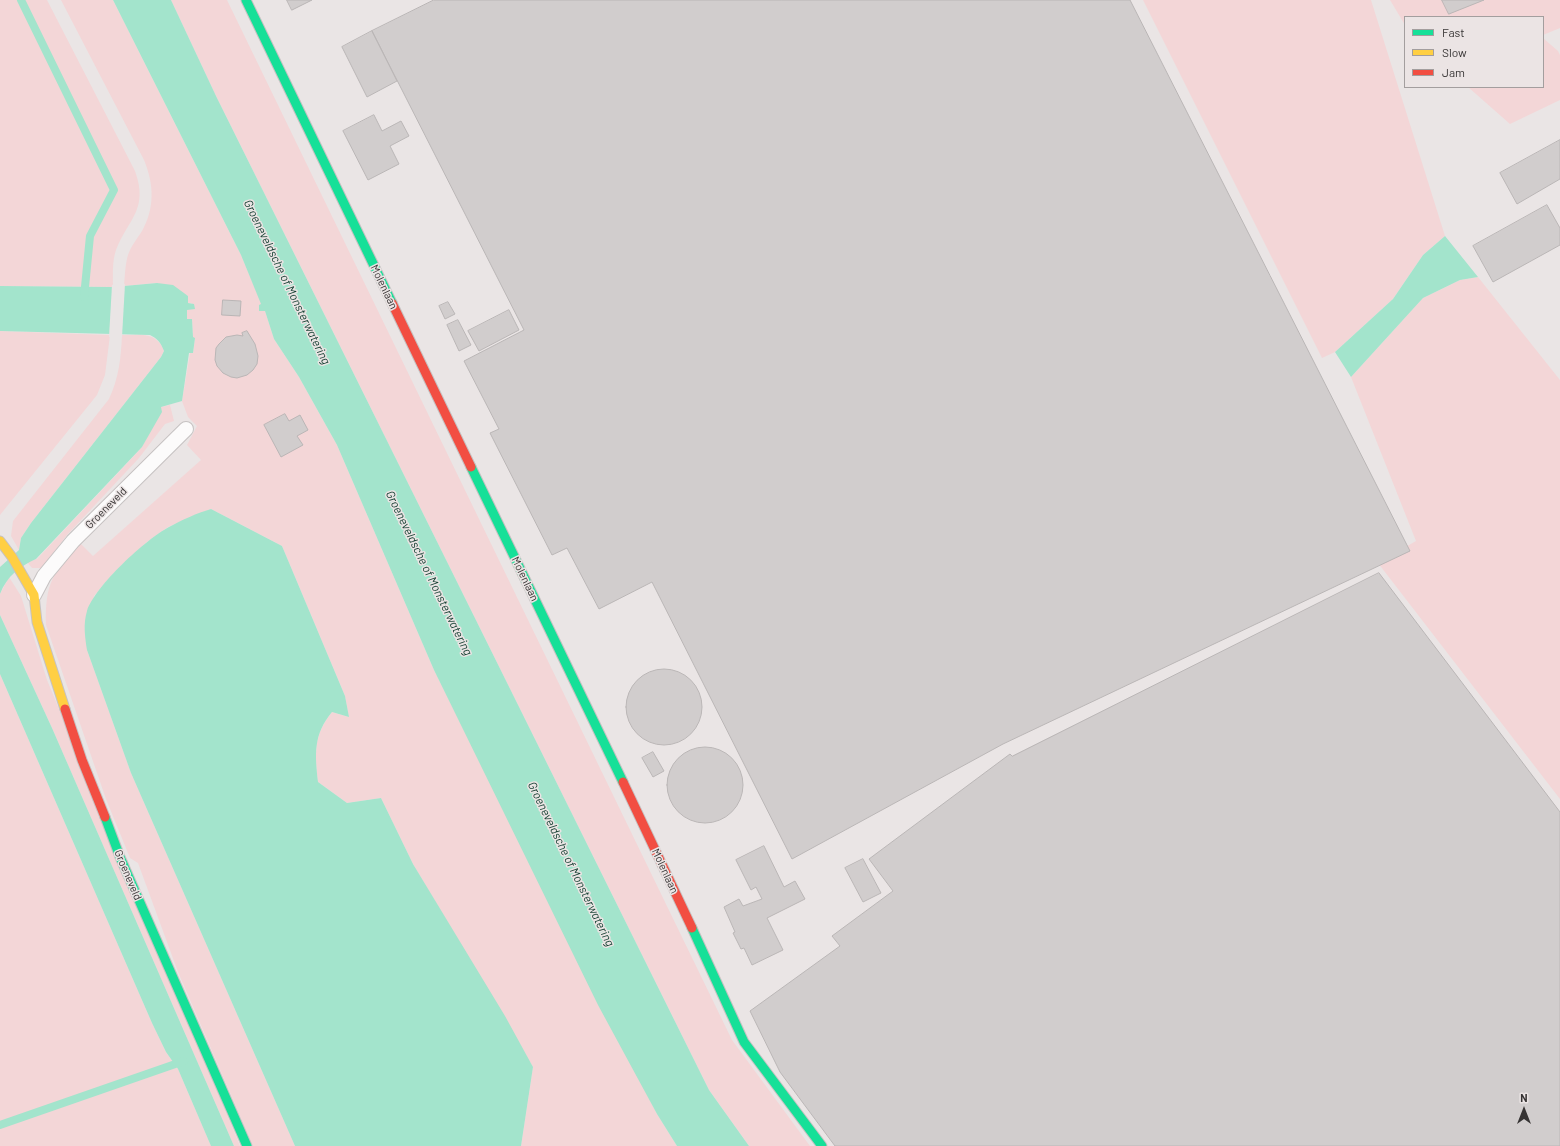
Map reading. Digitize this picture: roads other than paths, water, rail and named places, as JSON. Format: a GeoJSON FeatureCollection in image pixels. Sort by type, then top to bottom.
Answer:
{"type":"FeatureCollection","features":[{"type":"Feature","properties":{"kind":"street","name":"Molenlaan"},"geometry":{"type":"LineString","coordinates":[[246,0],[661,860],[744,1042],[822,1146]]}},
{"type":"Feature","properties":{"kind":"street","name":"Groeneveld"},"geometry":{"type":"LineString","coordinates":[[0,541],[12,557],[34,595],[40,634],[55,684],[82,760],[120,857],[247,1146]]}},
{"type":"Feature","properties":{"kind":"lane","name":"Groeneveld"},"geometry":{"type":"LineString","coordinates":[[34,595],[44,576],[73,541],[186,429]]}},
{"type":"Feature","properties":{"kind":"water","name":"Groeneveldsche of Monsterwatering"},"geometry":{"type":"Polygon","coordinates":[[[113,0],[171,0],[216,96],[709,1090],[749,1146],[677,1146],[657,1114],[598,1005],[434,670],[337,445],[299,377],[274,339],[265,311],[259,311],[259,305],[261,304],[241,255],[113,0]]]}},
{"type":"Feature","properties":{"kind":"water"},"geometry":{"type":"Polygon","coordinates":[[[1445,236],[1478,277],[1460,280],[1423,298],[1351,377],[1335,352],[1393,299],[1423,255],[1445,236]]]}},
{"type":"Feature","properties":{"kind":"water"},"geometry":{"type":"Polygon","coordinates":[[[157,283],[173,285],[188,296],[188,303],[194,304],[195,309],[187,310],[187,319],[192,319],[193,337],[195,338],[193,353],[189,353],[182,401],[161,407],[162,412],[142,447],[36,559],[19,568],[10,577],[0,594],[0,567],[19,550],[21,538],[31,523],[161,357],[164,351],[159,342],[150,335],[0,331],[0,286],[113,287],[157,283]]]}},
{"type":"Feature","properties":{"kind":"water"},"geometry":{"type":"Polygon","coordinates":[[[211,509],[282,546],[345,696],[349,717],[332,712],[321,729],[318,737],[316,754],[318,782],[347,803],[381,798],[413,864],[505,1016],[533,1067],[521,1146],[295,1146],[131,773],[87,650],[85,626],[87,611],[100,589],[110,577],[135,552],[159,533],[184,519],[211,509]]]}},
{"type":"Feature","properties":{"kind":"water"},"geometry":{"type":"Polygon","coordinates":[[[0,615],[52,728],[234,1146],[211,1146],[178,1069],[166,1052],[152,1023],[0,674],[0,615]]]}},
{"type":"Feature","properties":{"kind":"waterway"},"geometry":{"type":"LineString","coordinates":[[21,0],[114,190],[90,236],[84,297]]}},
{"type":"Feature","properties":{"kind":"waterway"},"geometry":{"type":"LineString","coordinates":[[0,1125],[184,1061]]}}]}
